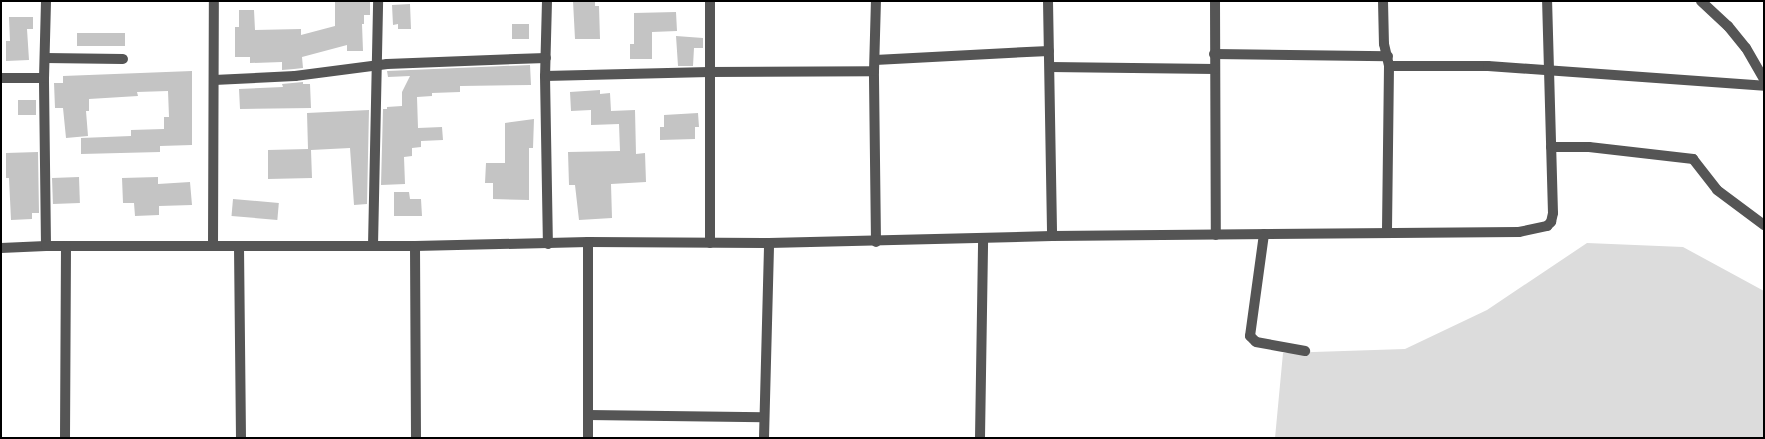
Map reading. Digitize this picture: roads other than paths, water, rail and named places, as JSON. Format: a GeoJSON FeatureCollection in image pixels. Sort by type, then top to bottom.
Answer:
{"type":"FeatureCollection","features":[{"type":"Feature","properties":{"kind":"street"},"geometry":{"type":"LineString","coordinates":[[46,1],[44,78],[46,246]]}},
{"type":"Feature","properties":{"kind":"street"},"geometry":{"type":"LineString","coordinates":[[213,246],[214,1]]}},
{"type":"Feature","properties":{"kind":"street"},"geometry":{"type":"LineString","coordinates":[[374,246],[375,64],[378,1]]}},
{"type":"Feature","properties":{"kind":"street"},"geometry":{"type":"LineString","coordinates":[[547,1],[548,244]]}},
{"type":"Feature","properties":{"kind":"street"},"geometry":{"type":"LineString","coordinates":[[710,1],[710,243]]}},
{"type":"Feature","properties":{"kind":"street"},"geometry":{"type":"LineString","coordinates":[[876,1],[874,60],[876,242]]}},
{"type":"Feature","properties":{"kind":"street"},"geometry":{"type":"LineString","coordinates":[[1048,1],[1052,236]]}},
{"type":"Feature","properties":{"kind":"street"},"geometry":{"type":"LineString","coordinates":[[1215,1],[1216,234]]}},
{"type":"Feature","properties":{"kind":"street"},"geometry":{"type":"LineString","coordinates":[[1383,1],[1384,44],[1388,61],[1387,233]]}},
{"type":"Feature","properties":{"kind":"street"},"geometry":{"type":"LineString","coordinates":[[1,248],[46,246],[415,246],[588,242],[876,242],[1052,236],[1519,232],[1547,226],[1551,222],[1553,213],[1547,1]]}},
{"type":"Feature","properties":{"kind":"street"},"geometry":{"type":"LineString","coordinates":[[1700,1],[1728,26],[1746,48],[1764,80]]}},
{"type":"Feature","properties":{"kind":"street"},"geometry":{"type":"LineString","coordinates":[[874,60],[1049,50]]}},
{"type":"Feature","properties":{"kind":"street"},"geometry":{"type":"LineString","coordinates":[[1214,54],[1488,66],[1764,86]]}},
{"type":"Feature","properties":{"kind":"street"},"geometry":{"type":"LineString","coordinates":[[45,58],[123,59]]}},
{"type":"Feature","properties":{"kind":"street"},"geometry":{"type":"LineString","coordinates":[[214,80],[336,72],[375,64],[546,58]]}},
{"type":"Feature","properties":{"kind":"street"},"geometry":{"type":"LineString","coordinates":[[1050,67],[1215,70]]}},
{"type":"Feature","properties":{"kind":"street"},"geometry":{"type":"LineString","coordinates":[[546,76],[709,72],[874,71]]}},
{"type":"Feature","properties":{"kind":"street"},"geometry":{"type":"LineString","coordinates":[[1,78],[44,78]]}},
{"type":"Feature","properties":{"kind":"street"},"geometry":{"type":"LineString","coordinates":[[1552,146],[1589,147],[1693,159],[1717,190],[1764,225]]}},
{"type":"Feature","properties":{"kind":"street"},"geometry":{"type":"LineString","coordinates":[[1264,234],[1250,336],[1256,342],[1305,350]]}},
{"type":"Feature","properties":{"kind":"street"},"geometry":{"type":"LineString","coordinates":[[980,438],[983,239]]}},
{"type":"Feature","properties":{"kind":"street"},"geometry":{"type":"LineString","coordinates":[[588,242],[588,438]]}},
{"type":"Feature","properties":{"kind":"street"},"geometry":{"type":"LineString","coordinates":[[764,438],[768,243]]}},
{"type":"Feature","properties":{"kind":"street"},"geometry":{"type":"LineString","coordinates":[[65,438],[66,246]]}},
{"type":"Feature","properties":{"kind":"street"},"geometry":{"type":"LineString","coordinates":[[415,246],[416,438]]}},
{"type":"Feature","properties":{"kind":"street"},"geometry":{"type":"LineString","coordinates":[[240,247],[241,438]]}},
{"type":"Feature","properties":{"kind":"street"},"geometry":{"type":"LineString","coordinates":[[588,415],[764,417]]}}]}
